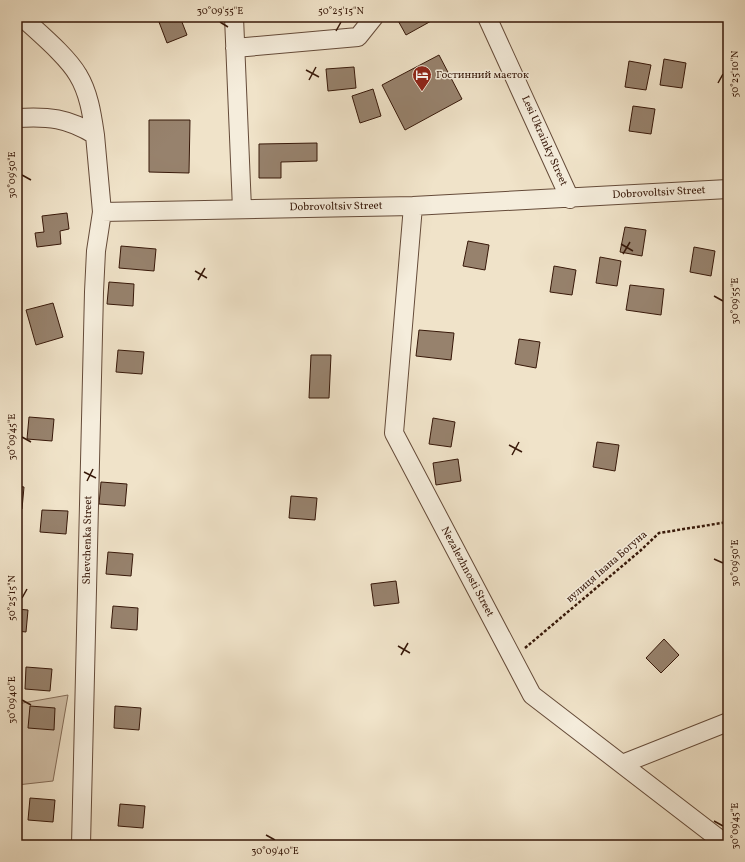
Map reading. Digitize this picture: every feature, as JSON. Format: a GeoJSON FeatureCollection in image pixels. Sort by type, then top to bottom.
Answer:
{"type":"FeatureCollection","features":[{"type":"Feature","properties":{"kind":"street"},"geometry":{"type":"LineString","coordinates":[[22,17],[71,65],[78,75],[91,109],[95,135],[102,212]]}},
{"type":"Feature","properties":{"kind":"street"},"geometry":{"type":"LineString","coordinates":[[234,17],[242,209]]}},
{"type":"Feature","properties":{"kind":"street"},"geometry":{"type":"LineString","coordinates":[[235,48],[358,37],[374,17]]}},
{"type":"Feature","properties":{"kind":"street","name":"Lesi Ukrainky Street"},"geometry":{"type":"LineString","coordinates":[[487,17],[570,199]]}},
{"type":"Feature","properties":{"kind":"street"},"geometry":{"type":"LineString","coordinates":[[17,118],[36,116],[60,119],[79,125],[95,135]]}},
{"type":"Feature","properties":{"kind":"street","name":"Dobrovoltsiv Street"},"geometry":{"type":"LineString","coordinates":[[102,212],[413,206],[570,199],[728,189]]}},
{"type":"Feature","properties":{"kind":"street","name":"Nezalezhnosti Street"},"geometry":{"type":"LineString","coordinates":[[413,206],[394,433],[532,695],[727,845]]}},
{"type":"Feature","properties":{"kind":"street","name":"Shevchenka Street"},"geometry":{"type":"LineString","coordinates":[[81,845],[94,292],[96,251],[102,212]]}},
{"type":"Feature","properties":{"kind":"street"},"geometry":{"type":"LineString","coordinates":[[622,764],[728,722]]}},
{"type":"Feature","properties":{"kind":"path","name":"вулиця Івана Богуна"},"geometry":{"type":"LineString","coordinates":[[513,658],[640,551],[659,533],[728,522]]}},
{"type":"Feature","properties":{"kind":"shaded area"},"geometry":{"type":"Polygon","coordinates":[[[68,695],[53,781],[17,785],[17,704],[68,695]]]}},
{"type":"Feature","properties":{"kind":"building"},"geometry":{"type":"Polygon","coordinates":[[[171,17],[180,17],[187,35],[167,43],[159,22],[171,17]]]}},
{"type":"Feature","properties":{"kind":"building"},"geometry":{"type":"Polygon","coordinates":[[[396,17],[431,17],[433,20],[406,35],[396,17]]]}},
{"type":"Feature","properties":{"kind":"building","name":"Гостинний маєток"},"geometry":{"type":"Polygon","coordinates":[[[439,55],[462,99],[405,130],[382,85],[439,55]]]}},
{"type":"Feature","properties":{"kind":"building"},"geometry":{"type":"Polygon","coordinates":[[[664,59],[686,63],[682,88],[660,85],[664,59]]]}},
{"type":"Feature","properties":{"kind":"building"},"geometry":{"type":"Polygon","coordinates":[[[629,61],[651,65],[646,90],[625,87],[629,61]]]}},
{"type":"Feature","properties":{"kind":"building"},"geometry":{"type":"Polygon","coordinates":[[[354,67],[356,88],[328,91],[326,69],[354,67]]]}},
{"type":"Feature","properties":{"kind":"building"},"geometry":{"type":"Polygon","coordinates":[[[373,89],[381,116],[360,123],[352,96],[373,89]]]}},
{"type":"Feature","properties":{"kind":"building"},"geometry":{"type":"Polygon","coordinates":[[[633,106],[655,109],[651,134],[629,131],[633,106]]]}},
{"type":"Feature","properties":{"kind":"building"},"geometry":{"type":"Polygon","coordinates":[[[149,120],[190,120],[189,173],[149,172],[149,120]]]}},
{"type":"Feature","properties":{"kind":"building"},"geometry":{"type":"Polygon","coordinates":[[[317,143],[317,161],[281,162],[281,178],[259,178],[259,144],[317,143]]]}},
{"type":"Feature","properties":{"kind":"building"},"geometry":{"type":"Polygon","coordinates":[[[67,213],[69,229],[60,231],[61,244],[37,247],[35,233],[44,232],[42,216],[67,213]]]}},
{"type":"Feature","properties":{"kind":"building"},"geometry":{"type":"Polygon","coordinates":[[[625,227],[646,230],[642,256],[620,252],[625,227]]]}},
{"type":"Feature","properties":{"kind":"building"},"geometry":{"type":"Polygon","coordinates":[[[468,241],[489,245],[485,270],[463,266],[468,241]]]}},
{"type":"Feature","properties":{"kind":"building"},"geometry":{"type":"Polygon","coordinates":[[[121,246],[156,249],[154,271],[119,268],[121,246]]]}},
{"type":"Feature","properties":{"kind":"building"},"geometry":{"type":"Polygon","coordinates":[[[694,247],[715,251],[711,276],[690,272],[694,247]]]}},
{"type":"Feature","properties":{"kind":"building"},"geometry":{"type":"Polygon","coordinates":[[[600,257],[621,261],[617,286],[596,283],[600,257]]]}},
{"type":"Feature","properties":{"kind":"building"},"geometry":{"type":"Polygon","coordinates":[[[554,266],[576,270],[572,295],[550,292],[554,266]]]}},
{"type":"Feature","properties":{"kind":"building"},"geometry":{"type":"Polygon","coordinates":[[[109,282],[134,284],[133,306],[107,304],[109,282]]]}},
{"type":"Feature","properties":{"kind":"building"},"geometry":{"type":"Polygon","coordinates":[[[630,285],[664,289],[661,315],[626,310],[630,285]]]}},
{"type":"Feature","properties":{"kind":"building"},"geometry":{"type":"Polygon","coordinates":[[[53,303],[63,337],[36,345],[26,310],[53,303]]]}},
{"type":"Feature","properties":{"kind":"building"},"geometry":{"type":"Polygon","coordinates":[[[419,330],[454,333],[451,360],[416,356],[419,330]]]}},
{"type":"Feature","properties":{"kind":"building"},"geometry":{"type":"Polygon","coordinates":[[[519,339],[540,342],[536,368],[515,364],[519,339]]]}},
{"type":"Feature","properties":{"kind":"building"},"geometry":{"type":"Polygon","coordinates":[[[118,350],[144,352],[142,374],[116,372],[118,350]]]}},
{"type":"Feature","properties":{"kind":"building"},"geometry":{"type":"Polygon","coordinates":[[[311,355],[331,355],[329,398],[309,398],[311,355]]]}},
{"type":"Feature","properties":{"kind":"building"},"geometry":{"type":"Polygon","coordinates":[[[29,417],[54,419],[52,441],[27,439],[29,417]]]}},
{"type":"Feature","properties":{"kind":"building"},"geometry":{"type":"Polygon","coordinates":[[[433,418],[455,422],[451,447],[429,444],[433,418]]]}},
{"type":"Feature","properties":{"kind":"building"},"geometry":{"type":"Polygon","coordinates":[[[597,442],[619,445],[615,471],[593,467],[597,442]]]}},
{"type":"Feature","properties":{"kind":"building"},"geometry":{"type":"Polygon","coordinates":[[[458,459],[461,481],[436,485],[433,463],[458,459]]]}},
{"type":"Feature","properties":{"kind":"building"},"geometry":{"type":"Polygon","coordinates":[[[101,482],[127,484],[125,506],[99,504],[101,482]]]}},
{"type":"Feature","properties":{"kind":"building"},"geometry":{"type":"Polygon","coordinates":[[[17,486],[24,487],[22,509],[17,509],[17,486]]]}},
{"type":"Feature","properties":{"kind":"building"},"geometry":{"type":"Polygon","coordinates":[[[291,496],[317,498],[315,520],[289,518],[291,496]]]}},
{"type":"Feature","properties":{"kind":"building"},"geometry":{"type":"Polygon","coordinates":[[[42,510],[68,511],[66,534],[40,532],[42,510]]]}},
{"type":"Feature","properties":{"kind":"building"},"geometry":{"type":"Polygon","coordinates":[[[108,552],[133,554],[131,576],[106,574],[108,552]]]}},
{"type":"Feature","properties":{"kind":"building"},"geometry":{"type":"Polygon","coordinates":[[[396,581],[399,603],[374,606],[371,584],[396,581]]]}},
{"type":"Feature","properties":{"kind":"building"},"geometry":{"type":"Polygon","coordinates":[[[113,606],[138,608],[137,630],[111,628],[113,606]]]}},
{"type":"Feature","properties":{"kind":"building"},"geometry":{"type":"Polygon","coordinates":[[[17,609],[28,610],[26,632],[17,631],[17,609]]]}},
{"type":"Feature","properties":{"kind":"building"},"geometry":{"type":"Polygon","coordinates":[[[664,639],[679,655],[661,673],[646,658],[664,639]]]}},
{"type":"Feature","properties":{"kind":"building"},"geometry":{"type":"Polygon","coordinates":[[[26,667],[52,669],[50,691],[25,689],[26,667]]]}},
{"type":"Feature","properties":{"kind":"building"},"geometry":{"type":"Polygon","coordinates":[[[30,706],[55,708],[54,730],[28,728],[30,706]]]}},
{"type":"Feature","properties":{"kind":"building"},"geometry":{"type":"Polygon","coordinates":[[[115,706],[141,708],[139,730],[114,728],[115,706]]]}},
{"type":"Feature","properties":{"kind":"building"},"geometry":{"type":"Polygon","coordinates":[[[30,798],[55,800],[53,822],[28,820],[30,798]]]}},
{"type":"Feature","properties":{"kind":"building"},"geometry":{"type":"Polygon","coordinates":[[[120,804],[145,806],[143,828],[118,826],[120,804]]]}},
{"type":"Feature","properties":{"kind":"place","name":"Гостинний маєток"},"geometry":{"type":"Point","coordinates":[422,92]}}]}
